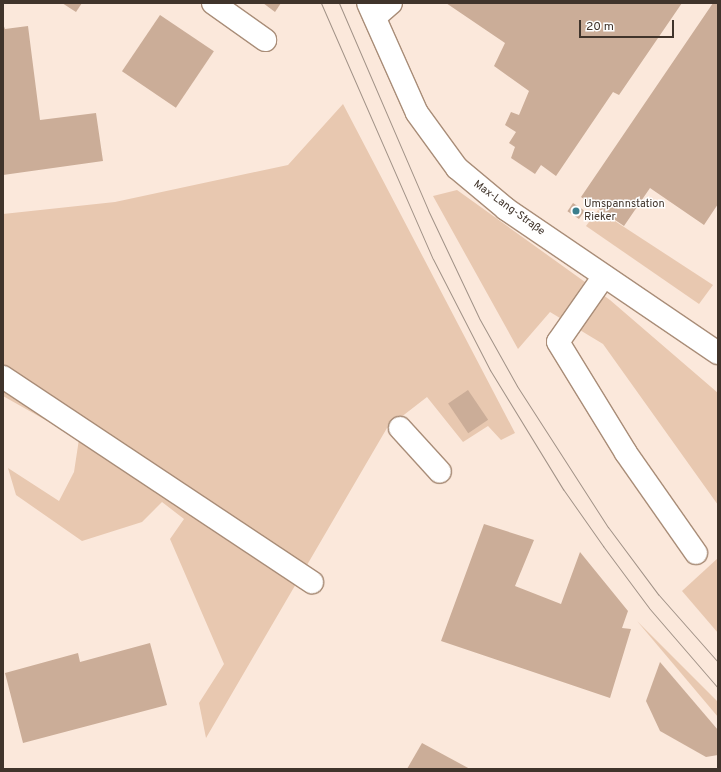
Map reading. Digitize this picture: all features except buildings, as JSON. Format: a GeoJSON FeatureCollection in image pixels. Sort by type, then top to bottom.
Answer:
{"type":"FeatureCollection","features":[{"type":"Feature","properties":{"kind":"main road"},"geometry":{"type":"LineString","coordinates":[[213,3],[265,40]]}},
{"type":"Feature","properties":{"kind":"main road"},"geometry":{"type":"LineString","coordinates":[[371,10],[391,3]]}},
{"type":"Feature","properties":{"kind":"main road","name":"Max-Lang-Straße"},"geometry":{"type":"LineString","coordinates":[[371,10],[417,113],[457,168],[481,190],[718,353]]}},
{"type":"Feature","properties":{"kind":"main road"},"geometry":{"type":"LineString","coordinates":[[604,276],[558,342],[626,453],[696,553]]}},
{"type":"Feature","properties":{"kind":"main road"},"geometry":{"type":"LineString","coordinates":[[3,377],[312,582]]}},
{"type":"Feature","properties":{"kind":"main road"},"geometry":{"type":"LineString","coordinates":[[400,428],[440,472]]}},
{"type":"Feature","properties":{"kind":"shaded area"},"geometry":{"type":"Polygon","coordinates":[[[343,104],[515,433],[501,440],[488,426],[463,442],[427,397],[387,428],[206,738],[199,703],[224,664],[170,539],[184,519],[162,502],[142,522],[82,541],[16,495],[8,468],[59,501],[74,472],[79,439],[3,396],[3,214],[115,202],[288,165],[343,104]]]}},
{"type":"Feature","properties":{"kind":"shaded area"},"geometry":{"type":"Polygon","coordinates":[[[457,190],[610,300],[718,393],[718,505],[603,344],[550,312],[518,349],[433,196],[457,190]]]}},
{"type":"Feature","properties":{"kind":"shaded area"},"geometry":{"type":"Polygon","coordinates":[[[598,210],[713,285],[699,304],[586,226],[598,210]]]}},
{"type":"Feature","properties":{"kind":"shaded area"},"geometry":{"type":"Polygon","coordinates":[[[718,558],[718,633],[682,591],[718,558]]]}},
{"type":"Feature","properties":{"kind":"shaded area"},"geometry":{"type":"Polygon","coordinates":[[[637,621],[718,702],[718,717],[637,621]]]}},
{"type":"Feature","properties":{"kind":"tram line"},"geometry":{"type":"LineString","coordinates":[[321,3],[433,259],[490,370],[563,489],[603,546],[649,608],[718,688]]}},
{"type":"Feature","properties":{"kind":"tram line"},"geometry":{"type":"LineString","coordinates":[[339,3],[428,210],[479,318],[517,386],[608,527],[658,594],[718,662]]}},
{"type":"Feature","properties":{"kind":"place","name":"Umspannstation Rieker"},"geometry":{"type":"Point","coordinates":[576,211]}}]}
